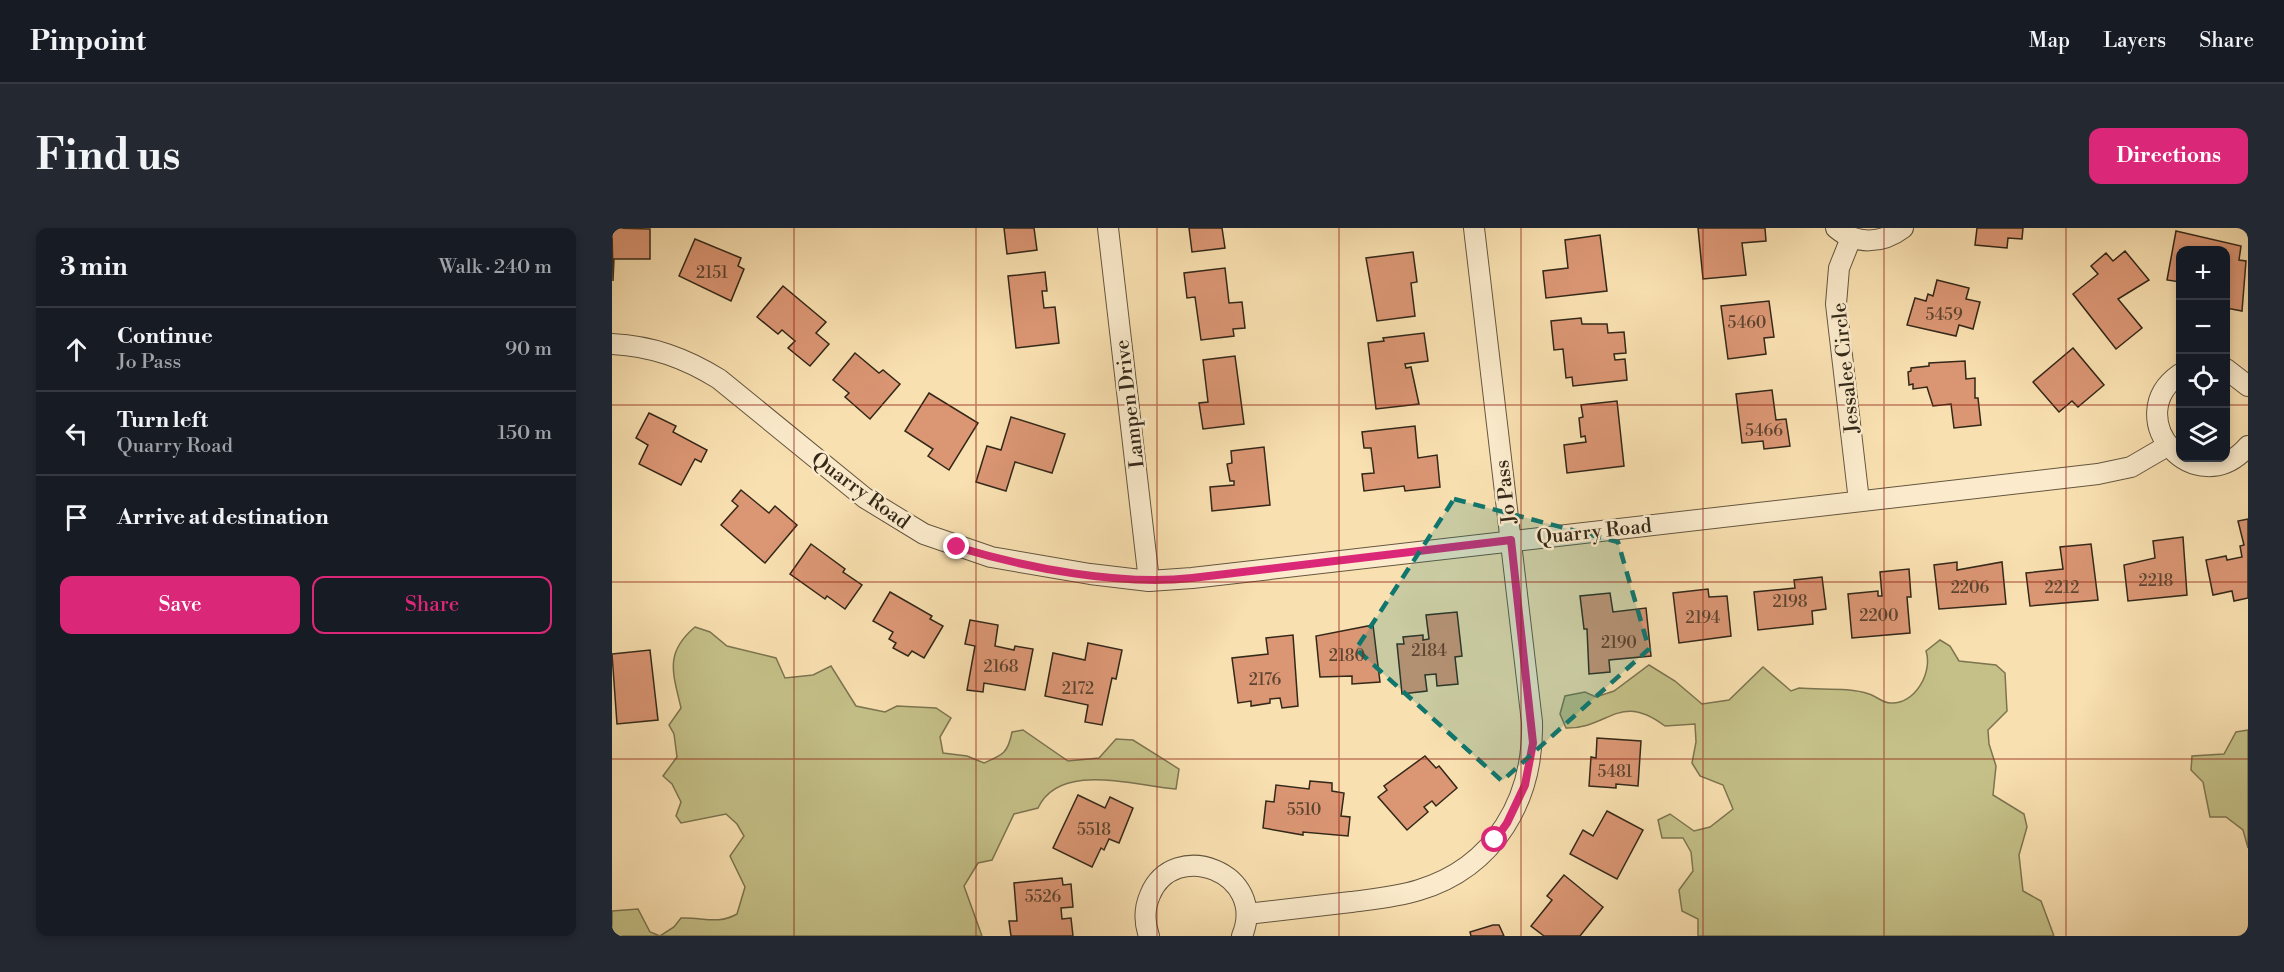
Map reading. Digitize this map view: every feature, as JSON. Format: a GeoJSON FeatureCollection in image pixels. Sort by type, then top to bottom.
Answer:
{"type":"FeatureCollection","features":[{"type":"Feature","properties":{"kind":"street","name":"Lampen Drive"},"geometry":{"type":"LineString","coordinates":[[1108,228],[1149,581]]}},
{"type":"Feature","properties":{"kind":"street","name":"Jo Pass"},"geometry":{"type":"LineString","coordinates":[[1247,914],[1396,896],[1419,890],[1461,870],[1480,856],[1507,823],[1525,785],[1533,743],[1474,228]]}},
{"type":"Feature","properties":{"kind":"street","name":"Jessalee Circle"},"geometry":{"type":"LineString","coordinates":[[1859,501],[1836,304],[1843,233],[1865,241],[1880,240],[1903,228]]}},
{"type":"Feature","properties":{"kind":"street","name":"Quarry Road"},"geometry":{"type":"LineString","coordinates":[[612,344],[652,348],[697,365],[719,379],[865,498],[924,534],[991,557],[1090,574],[1149,581],[1192,578],[2115,472],[2150,458],[2167,446]]}},
{"type":"Feature","properties":{"kind":"street"},"geometry":{"type":"LineString","coordinates":[[2230,372],[2248,386]]}},
{"type":"Feature","properties":{"kind":"street"},"geometry":{"type":"LineString","coordinates":[[2176,378],[2169,384],[2158,408],[2161,434],[2167,446],[2187,462],[2213,466],[2237,457],[2248,446]]}},
{"type":"Feature","properties":{"kind":"street"},"geometry":{"type":"LineString","coordinates":[[1149,936],[1145,917],[1151,891],[1170,872],[1182,867],[1209,867],[1221,872],[1240,891],[1247,914],[1242,936]]}},
{"type":"Feature","properties":{"kind":"highlighted area"},"geometry":{"type":"Polygon","coordinates":[[[1454,499],[1618,542],[1649,649],[1502,781],[1356,649],[1454,499]]]}},
{"type":"Feature","properties":{"kind":"shaded area"},"geometry":{"type":"Polygon","coordinates":[[[695,627],[710,632],[727,646],[776,658],[785,678],[813,675],[831,666],[856,706],[885,712],[897,706],[936,708],[951,718],[940,737],[943,753],[967,756],[984,763],[1004,752],[1009,745],[1012,732],[1023,730],[1068,761],[1099,758],[1116,739],[1133,740],[1179,769],[1176,789],[1120,781],[1080,781],[1063,785],[1049,794],[1038,808],[1014,814],[992,860],[978,863],[964,886],[982,936],[660,936],[674,927],[681,918],[716,920],[737,914],[745,887],[730,856],[744,836],[737,824],[726,814],[681,823],[676,816],[681,802],[672,784],[663,776],[677,757],[674,734],[669,725],[681,708],[673,664],[679,646],[695,627]]]}},
{"type":"Feature","properties":{"kind":"shaded area"},"geometry":{"type":"Polygon","coordinates":[[[1940,640],[1950,646],[1959,661],[1996,665],[2005,673],[2007,711],[1988,730],[1989,744],[1996,766],[1993,795],[2024,814],[2027,827],[2019,855],[2023,891],[2041,901],[2054,936],[1698,936],[1698,919],[1682,911],[1679,890],[1693,871],[1691,852],[1683,838],[1662,838],[1658,820],[1670,814],[1694,831],[1710,827],[1733,809],[1723,785],[1700,776],[1692,763],[1696,742],[1695,724],[1665,726],[1649,716],[1636,712],[1625,712],[1581,727],[1566,728],[1560,714],[1565,696],[1585,692],[1596,697],[1614,691],[1649,665],[1675,681],[1702,704],[1729,700],[1763,667],[1791,691],[1799,688],[1853,690],[1869,694],[1887,703],[1899,702],[1907,699],[1920,686],[1927,668],[1926,651],[1940,640]]]}},
{"type":"Feature","properties":{"kind":"shaded area"},"geometry":{"type":"Polygon","coordinates":[[[2248,730],[2248,848],[2243,830],[2226,817],[2210,817],[2203,782],[2191,770],[2192,756],[2224,754],[2236,732],[2248,730]]]}},
{"type":"Feature","properties":{"kind":"shaded area"},"geometry":{"type":"Polygon","coordinates":[[[638,909],[650,932],[660,936],[612,936],[612,911],[638,909]]]}},
{"type":"Feature","properties":{"kind":"building"},"geometry":{"type":"Polygon","coordinates":[[[612,228],[650,229],[650,259],[614,259],[613,281],[612,228]]]}},
{"type":"Feature","properties":{"kind":"building"},"geometry":{"type":"Polygon","coordinates":[[[1004,228],[1034,228],[1037,250],[1007,254],[1004,228]]]}},
{"type":"Feature","properties":{"kind":"building"},"geometry":{"type":"Polygon","coordinates":[[[1189,228],[1222,228],[1225,248],[1192,252],[1189,228]]]}},
{"type":"Feature","properties":{"kind":"building"},"geometry":{"type":"Polygon","coordinates":[[[1698,228],[1765,228],[1766,241],[1742,243],[1746,275],[1703,279],[1698,228]]]}},
{"type":"Feature","properties":{"kind":"building"},"geometry":{"type":"Polygon","coordinates":[[[1977,228],[2023,228],[2022,239],[2008,238],[2007,248],[1975,245],[1977,228]]]}},
{"type":"Feature","properties":{"kind":"building"},"geometry":{"type":"Polygon","coordinates":[[[2176,231],[2241,246],[2239,260],[2246,261],[2242,311],[2230,309],[2230,246],[2176,246],[2176,281],[2167,280],[2176,231]]]}},
{"type":"Feature","properties":{"kind":"building"},"geometry":{"type":"Polygon","coordinates":[[[1600,235],[1607,291],[1546,298],[1543,271],[1568,268],[1565,240],[1600,235]]]}},
{"type":"Feature","properties":{"kind":"building"},"geometry":{"type":"Polygon","coordinates":[[[695,239],[741,258],[738,266],[744,269],[731,301],[679,276],[695,239]]]}},
{"type":"Feature","properties":{"kind":"building"},"geometry":{"type":"Polygon","coordinates":[[[2125,251],[2149,280],[2118,299],[2142,328],[2116,349],[2073,294],[2098,274],[2091,266],[2106,253],[2113,261],[2125,251]]]}},
{"type":"Feature","properties":{"kind":"building"},"geometry":{"type":"Polygon","coordinates":[[[1413,252],[1417,282],[1411,283],[1415,316],[1377,321],[1366,258],[1413,252]]]}},
{"type":"Feature","properties":{"kind":"building"},"geometry":{"type":"Polygon","coordinates":[[[1225,268],[1229,303],[1242,302],[1245,328],[1233,329],[1234,336],[1201,340],[1195,297],[1187,298],[1184,273],[1225,268]]]}},
{"type":"Feature","properties":{"kind":"building"},"geometry":{"type":"Polygon","coordinates":[[[1045,272],[1047,291],[1042,291],[1044,308],[1055,307],[1059,343],[1016,348],[1008,276],[1045,272]]]}},
{"type":"Feature","properties":{"kind":"building"},"geometry":{"type":"Polygon","coordinates":[[[1937,280],[1969,288],[1966,299],[1980,302],[1973,329],[1959,325],[1956,336],[1907,325],[1915,298],[1926,301],[1928,294],[1933,296],[1937,280]]]}},
{"type":"Feature","properties":{"kind":"building"},"geometry":{"type":"Polygon","coordinates":[[[783,286],[826,322],[816,333],[829,344],[810,366],[788,348],[795,341],[782,330],[778,334],[757,317],[783,286]]]}},
{"type":"Feature","properties":{"kind":"building"},"geometry":{"type":"Polygon","coordinates":[[[1769,301],[1774,337],[1764,338],[1766,354],[1728,359],[1721,306],[1769,301]]]}},
{"type":"Feature","properties":{"kind":"building"},"geometry":{"type":"Polygon","coordinates":[[[1581,318],[1582,324],[1607,324],[1608,333],[1624,332],[1626,353],[1614,354],[1615,360],[1625,359],[1627,380],[1573,386],[1572,377],[1566,378],[1563,349],[1554,350],[1551,321],[1581,318]]]}},
{"type":"Feature","properties":{"kind":"building"},"geometry":{"type":"Polygon","coordinates":[[[1424,333],[1428,361],[1405,364],[1406,368],[1411,367],[1419,404],[1376,409],[1368,343],[1384,341],[1383,338],[1424,333]]]}},
{"type":"Feature","properties":{"kind":"building"},"geometry":{"type":"Polygon","coordinates":[[[2073,348],[2104,385],[2078,407],[2072,401],[2059,412],[2033,382],[2073,348]]]}},
{"type":"Feature","properties":{"kind":"building"},"geometry":{"type":"Polygon","coordinates":[[[855,353],[879,373],[883,370],[900,384],[870,419],[845,397],[849,393],[833,380],[855,353]]]}},
{"type":"Feature","properties":{"kind":"building"},"geometry":{"type":"Polygon","coordinates":[[[1235,356],[1244,424],[1203,429],[1199,403],[1208,402],[1203,360],[1235,356]]]}},
{"type":"Feature","properties":{"kind":"building"},"geometry":{"type":"Polygon","coordinates":[[[1965,361],[1966,379],[1975,378],[1975,398],[1978,398],[1981,425],[1954,428],[1951,404],[1933,406],[1927,387],[1913,389],[1913,384],[1909,385],[1908,372],[1911,368],[1929,366],[1929,363],[1965,361]]]}},
{"type":"Feature","properties":{"kind":"building"},"geometry":{"type":"Polygon","coordinates":[[[1772,390],[1776,420],[1786,419],[1790,446],[1764,449],[1763,441],[1742,443],[1736,394],[1772,390]]]}},
{"type":"Feature","properties":{"kind":"building"},"geometry":{"type":"Polygon","coordinates":[[[929,393],[978,423],[949,470],[928,456],[933,449],[905,431],[929,393]]]}},
{"type":"Feature","properties":{"kind":"building"},"geometry":{"type":"Polygon","coordinates":[[[1617,401],[1624,466],[1567,473],[1564,445],[1586,442],[1585,436],[1581,437],[1579,418],[1583,417],[1581,405],[1617,401]]]}},
{"type":"Feature","properties":{"kind":"building"},"geometry":{"type":"Polygon","coordinates":[[[649,413],[676,426],[673,432],[707,450],[701,462],[695,459],[681,485],[639,464],[648,445],[636,438],[649,413]]]}},
{"type":"Feature","properties":{"kind":"building"},"geometry":{"type":"Polygon","coordinates":[[[1011,417],[1065,434],[1052,473],[1015,462],[1006,491],[976,482],[987,446],[1001,450],[1011,417]]]}},
{"type":"Feature","properties":{"kind":"building"},"geometry":{"type":"Polygon","coordinates":[[[1415,426],[1418,458],[1437,455],[1440,487],[1405,491],[1404,486],[1364,491],[1362,474],[1374,473],[1371,448],[1364,448],[1362,432],[1415,426]]]}},
{"type":"Feature","properties":{"kind":"building"},"geometry":{"type":"Polygon","coordinates":[[[1264,447],[1270,505],[1212,511],[1210,487],[1234,485],[1234,481],[1230,481],[1227,464],[1232,463],[1231,451],[1264,447]]]}},
{"type":"Feature","properties":{"kind":"building"},"geometry":{"type":"Polygon","coordinates":[[[741,490],[769,513],[775,506],[797,525],[765,563],[721,525],[738,506],[732,501],[741,490]]]}},
{"type":"Feature","properties":{"kind":"building"},"geometry":{"type":"Polygon","coordinates":[[[2248,519],[2248,598],[2234,601],[2232,591],[2213,595],[2206,560],[2226,556],[2227,560],[2242,557],[2240,546],[2244,545],[2238,521],[2248,519]]]}},
{"type":"Feature","properties":{"kind":"building"},"geometry":{"type":"Polygon","coordinates":[[[2183,537],[2187,595],[2128,601],[2124,565],[2155,558],[2153,541],[2183,537]]]}},
{"type":"Feature","properties":{"kind":"building"},"geometry":{"type":"Polygon","coordinates":[[[811,544],[845,569],[843,572],[862,585],[845,609],[827,596],[825,599],[790,574],[811,544]]]}},
{"type":"Feature","properties":{"kind":"building"},"geometry":{"type":"Polygon","coordinates":[[[2091,544],[2098,600],[2030,606],[2026,573],[2063,569],[2060,547],[2091,544]]]}},
{"type":"Feature","properties":{"kind":"building"},"geometry":{"type":"Polygon","coordinates":[[[1957,562],[1957,570],[2002,562],[2006,604],[1939,609],[1934,565],[1957,562]]]}},
{"type":"Feature","properties":{"kind":"building"},"geometry":{"type":"Polygon","coordinates":[[[1909,569],[1911,597],[1907,597],[1910,633],[1852,638],[1848,594],[1878,591],[1878,596],[1882,596],[1880,572],[1909,569]]]}},
{"type":"Feature","properties":{"kind":"building"},"geometry":{"type":"Polygon","coordinates":[[[1822,577],[1826,609],[1812,611],[1813,624],[1758,630],[1754,592],[1795,588],[1794,580],[1822,577]]]}},
{"type":"Feature","properties":{"kind":"building"},"geometry":{"type":"Polygon","coordinates":[[[1708,589],[1709,597],[1727,596],[1731,636],[1679,643],[1673,593],[1708,589]]]}},
{"type":"Feature","properties":{"kind":"building"},"geometry":{"type":"Polygon","coordinates":[[[890,592],[932,616],[930,619],[943,626],[924,658],[912,651],[908,656],[893,648],[896,643],[889,639],[893,632],[873,621],[890,592]]]}},
{"type":"Feature","properties":{"kind":"building"},"geometry":{"type":"Polygon","coordinates":[[[1610,593],[1613,612],[1646,608],[1651,656],[1609,660],[1610,672],[1589,674],[1587,629],[1584,629],[1580,596],[1610,593]]]}},
{"type":"Feature","properties":{"kind":"building"},"geometry":{"type":"Polygon","coordinates":[[[1457,612],[1462,656],[1455,657],[1458,684],[1437,686],[1436,674],[1425,675],[1427,691],[1402,694],[1397,644],[1404,644],[1403,637],[1423,635],[1423,640],[1429,639],[1426,615],[1457,612]]]}},
{"type":"Feature","properties":{"kind":"building"},"geometry":{"type":"Polygon","coordinates":[[[970,620],[998,625],[995,646],[1014,650],[1015,646],[1033,649],[1025,690],[984,683],[983,692],[967,690],[975,646],[965,644],[970,620]]]}},
{"type":"Feature","properties":{"kind":"building"},"geometry":{"type":"Polygon","coordinates":[[[1373,625],[1380,682],[1352,684],[1352,676],[1320,677],[1316,636],[1373,625]]]}},
{"type":"Feature","properties":{"kind":"building"},"geometry":{"type":"Polygon","coordinates":[[[1293,635],[1298,706],[1282,708],[1280,698],[1270,699],[1270,703],[1251,706],[1251,701],[1238,703],[1232,658],[1268,654],[1266,638],[1293,635]]]}},
{"type":"Feature","properties":{"kind":"building"},"geometry":{"type":"Polygon","coordinates":[[[1088,643],[1122,650],[1116,679],[1112,678],[1102,725],[1085,722],[1088,705],[1045,696],[1053,653],[1085,660],[1088,643]]]}},
{"type":"Feature","properties":{"kind":"building"},"geometry":{"type":"Polygon","coordinates":[[[650,650],[658,720],[617,724],[612,654],[650,650]]]}},
{"type":"Feature","properties":{"kind":"building"},"geometry":{"type":"Polygon","coordinates":[[[1597,738],[1641,741],[1638,786],[1616,784],[1616,788],[1589,786],[1591,757],[1596,758],[1597,738]]]}},
{"type":"Feature","properties":{"kind":"building"},"geometry":{"type":"Polygon","coordinates":[[[1425,756],[1436,768],[1439,766],[1457,788],[1436,806],[1432,801],[1424,807],[1428,812],[1407,830],[1378,797],[1387,790],[1384,786],[1425,756]]]}},
{"type":"Feature","properties":{"kind":"building"},"geometry":{"type":"Polygon","coordinates":[[[1310,781],[1332,783],[1332,791],[1344,793],[1341,816],[1350,817],[1348,836],[1303,832],[1303,835],[1263,828],[1266,801],[1274,802],[1276,785],[1309,789],[1310,781]]]}},
{"type":"Feature","properties":{"kind":"building"},"geometry":{"type":"Polygon","coordinates":[[[1078,795],[1105,808],[1110,797],[1133,808],[1119,843],[1109,839],[1104,850],[1101,848],[1092,867],[1053,848],[1078,795]]]}},
{"type":"Feature","properties":{"kind":"building"},"geometry":{"type":"Polygon","coordinates":[[[1607,811],[1643,830],[1617,879],[1570,854],[1583,830],[1593,836],[1607,811]]]}},
{"type":"Feature","properties":{"kind":"building"},"geometry":{"type":"Polygon","coordinates":[[[1564,875],[1603,907],[1580,936],[1544,936],[1531,926],[1552,900],[1547,896],[1564,875]]]}},
{"type":"Feature","properties":{"kind":"building"},"geometry":{"type":"Polygon","coordinates":[[[1062,878],[1063,885],[1071,884],[1073,907],[1061,908],[1062,919],[1071,918],[1073,936],[1011,936],[1009,921],[1017,921],[1014,883],[1062,878]]]}},
{"type":"Feature","properties":{"kind":"building"},"geometry":{"type":"Polygon","coordinates":[[[1499,925],[1504,936],[1471,936],[1470,932],[1499,925]]]}},
{"type":"Feature","properties":{"kind":"route"},"geometry":{"type":"LineString","coordinates":[[957,547],[991,557],[1119,579],[1149,581],[1192,578],[1511,540],[1533,743],[1525,785],[1518,804],[1495,840]]}}]}
